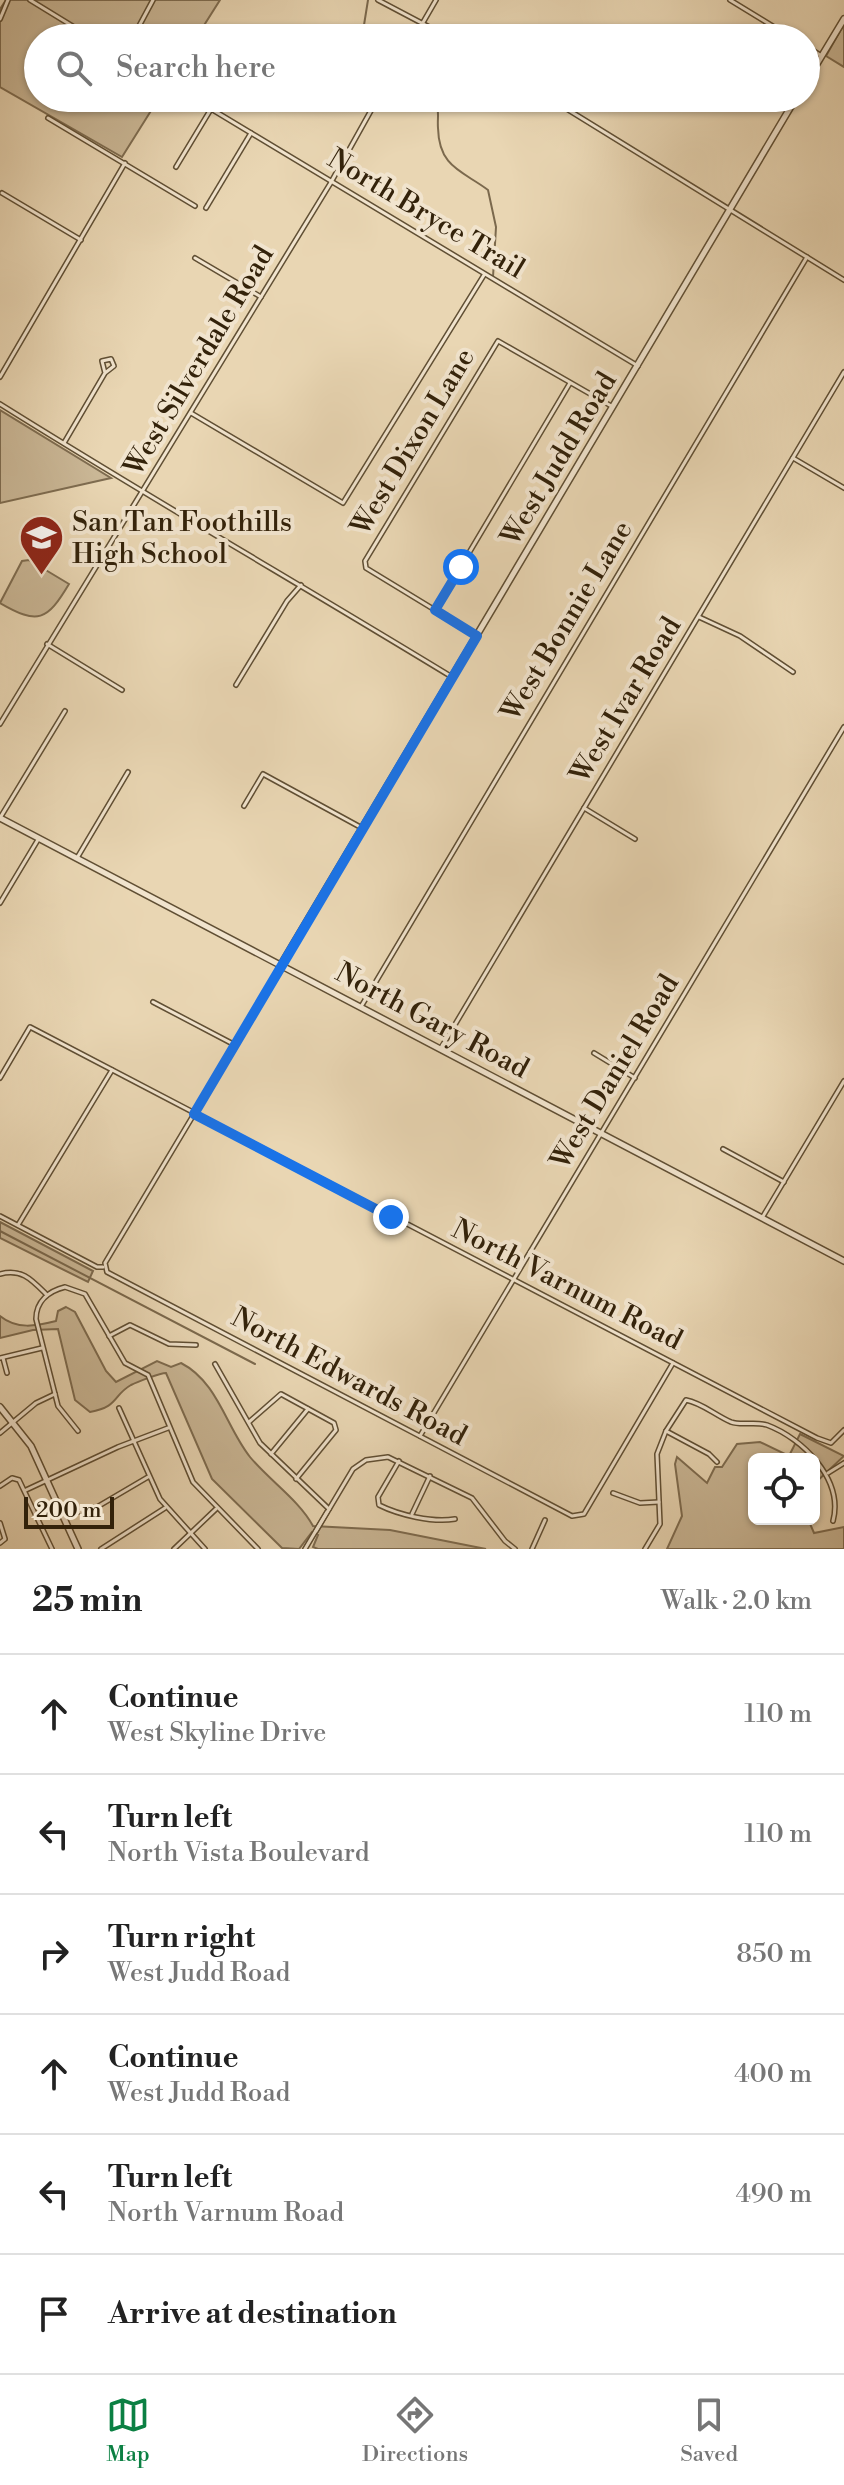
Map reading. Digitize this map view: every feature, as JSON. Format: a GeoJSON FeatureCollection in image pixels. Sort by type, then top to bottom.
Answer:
{"type":"FeatureCollection","features":[{"type":"Feature","properties":{"kind":"street"},"geometry":{"type":"LineString","coordinates":[[0,19],[8,0]]}},
{"type":"Feature","properties":{"kind":"street"},"geometry":{"type":"LineString","coordinates":[[30,0],[69,24]]}},
{"type":"Feature","properties":{"kind":"street"},"geometry":{"type":"LineString","coordinates":[[140,24],[153,0]]}},
{"type":"Feature","properties":{"kind":"street"},"geometry":{"type":"LineString","coordinates":[[378,0],[422,23],[436,0]]}},
{"type":"Feature","properties":{"kind":"street"},"geometry":{"type":"LineString","coordinates":[[730,0],[769,24]]}},
{"type":"Feature","properties":{"kind":"street"},"geometry":{"type":"LineString","coordinates":[[820,59],[844,19]]}},
{"type":"Feature","properties":{"kind":"street"},"geometry":{"type":"LineString","coordinates":[[176,167],[209,112]]}},
{"type":"Feature","properties":{"kind":"street","name":"North Bryce Trail"},"geometry":{"type":"LineString","coordinates":[[216,112],[638,366]]}},
{"type":"Feature","properties":{"kind":"street","name":"West Silverdale Road"},"geometry":{"type":"LineString","coordinates":[[0,724],[331,182],[370,112]]}},
{"type":"Feature","properties":{"kind":"street"},"geometry":{"type":"LineString","coordinates":[[572,112],[844,280]]}},
{"type":"Feature","properties":{"kind":"street","name":"West Judd Road"},"geometry":{"type":"LineString","coordinates":[[104,1267],[788,112]]}},
{"type":"Feature","properties":{"kind":"street"},"geometry":{"type":"LineString","coordinates":[[48,118],[195,206]]}},
{"type":"Feature","properties":{"kind":"street"},"geometry":{"type":"LineString","coordinates":[[206,208],[251,133]]}},
{"type":"Feature","properties":{"kind":"street"},"geometry":{"type":"LineString","coordinates":[[0,377],[125,163]]}},
{"type":"Feature","properties":{"kind":"street"},"geometry":{"type":"LineString","coordinates":[[2,193],[81,240]]}},
{"type":"Feature","properties":{"kind":"street","name":"West Bonnie Lane"},"geometry":{"type":"LineString","coordinates":[[362,1005],[807,257]]}},
{"type":"Feature","properties":{"kind":"street"},"geometry":{"type":"LineString","coordinates":[[195,258],[261,297]]}},
{"type":"Feature","properties":{"kind":"street"},"geometry":{"type":"LineString","coordinates":[[191,413],[343,503],[485,274]]}},
{"type":"Feature","properties":{"kind":"street","name":"West Dixon Lane"},"geometry":{"type":"LineString","coordinates":[[435,610],[364,566],[498,341],[571,382]]}},
{"type":"Feature","properties":{"kind":"street","name":"West Ivar Road"},"geometry":{"type":"LineString","coordinates":[[441,1048],[844,372]]}},
{"type":"Feature","properties":{"kind":"street"},"geometry":{"type":"LineString","coordinates":[[63,443],[105,373]]}},
{"type":"Feature","properties":{"kind":"street"},"geometry":{"type":"LineString","coordinates":[[477,636],[435,610],[571,382],[613,407]]}},
{"type":"Feature","properties":{"kind":"street"},"geometry":{"type":"LineString","coordinates":[[0,404],[142,493],[452,677]]}},
{"type":"Feature","properties":{"kind":"street"},"geometry":{"type":"LineString","coordinates":[[793,458],[844,488]]}},
{"type":"Feature","properties":{"kind":"street"},"geometry":{"type":"LineString","coordinates":[[236,685],[286,602],[301,585]]}},
{"type":"Feature","properties":{"kind":"street"},"geometry":{"type":"LineString","coordinates":[[699,617],[740,636],[793,672]]}},
{"type":"Feature","properties":{"kind":"street"},"geometry":{"type":"LineString","coordinates":[[47,644],[122,690]]}},
{"type":"Feature","properties":{"kind":"street"},"geometry":{"type":"LineString","coordinates":[[0,818],[65,711]]}},
{"type":"Feature","properties":{"kind":"street","name":"West Daniel Road"},"geometry":{"type":"LineString","coordinates":[[420,1436],[844,727]]}},
{"type":"Feature","properties":{"kind":"street"},"geometry":{"type":"LineString","coordinates":[[77,858],[128,772]]}},
{"type":"Feature","properties":{"kind":"street"},"geometry":{"type":"LineString","coordinates":[[244,806],[263,774],[362,828]]}},
{"type":"Feature","properties":{"kind":"street"},"geometry":{"type":"LineString","coordinates":[[584,808],[635,839]]}},
{"type":"Feature","properties":{"kind":"street","name":"North Gary Road"},"geometry":{"type":"LineString","coordinates":[[0,818],[362,1005],[844,1261]]}},
{"type":"Feature","properties":{"kind":"street"},"geometry":{"type":"LineString","coordinates":[[0,903],[39,838]]}},
{"type":"Feature","properties":{"kind":"street"},"geometry":{"type":"LineString","coordinates":[[153,1002],[235,1045]]}},
{"type":"Feature","properties":{"kind":"street","name":"North Varnum Road"},"geometry":{"type":"LineString","coordinates":[[0,1078],[30,1027],[831,1443],[844,1430]]}},
{"type":"Feature","properties":{"kind":"street"},"geometry":{"type":"LineString","coordinates":[[594,1053],[635,1078]]}},
{"type":"Feature","properties":{"kind":"street"},"geometry":{"type":"LineString","coordinates":[[18,1225],[112,1070]]}},
{"type":"Feature","properties":{"kind":"street"},"geometry":{"type":"LineString","coordinates":[[762,1218],[844,1081]]}},
{"type":"Feature","properties":{"kind":"street"},"geometry":{"type":"LineString","coordinates":[[723,1149],[784,1182]]}},
{"type":"Feature","properties":{"kind":"street","name":"North Edwards Road"},"geometry":{"type":"LineString","coordinates":[[0,1216],[97,1267],[104,1267],[420,1436],[578,1516],[584,1514],[673,1363]]}},
{"type":"Feature","properties":{"kind":"street"},"geometry":{"type":"LineString","coordinates":[[0,1274],[21,1273],[47,1295]]}},
{"type":"Feature","properties":{"kind":"street"},"geometry":{"type":"LineString","coordinates":[[78,1431],[62,1414],[42,1348],[36,1313],[47,1295],[65,1287],[80,1291],[89,1299],[125,1363],[148,1375],[193,1482],[258,1549]]}},
{"type":"Feature","properties":{"kind":"street"},"geometry":{"type":"LineString","coordinates":[[109,1336],[130,1325],[169,1344],[196,1345]]}},
{"type":"Feature","properties":{"kind":"street"},"geometry":{"type":"LineString","coordinates":[[7,1373],[2,1358],[42,1348]]}},
{"type":"Feature","properties":{"kind":"street"},"geometry":{"type":"LineString","coordinates":[[215,1364],[271,1454],[329,1509]]}},
{"type":"Feature","properties":{"kind":"street"},"geometry":{"type":"LineString","coordinates":[[0,1433],[36,1403],[55,1394]]}},
{"type":"Feature","properties":{"kind":"street"},"geometry":{"type":"LineString","coordinates":[[249,1422],[276,1395],[337,1426],[296,1479]]}},
{"type":"Feature","properties":{"kind":"street"},"geometry":{"type":"LineString","coordinates":[[645,1549],[660,1524],[656,1461],[666,1431],[686,1400],[732,1422],[769,1426],[810,1448],[840,1496],[833,1521]]}},
{"type":"Feature","properties":{"kind":"street"},"geometry":{"type":"LineString","coordinates":[[0,1407],[15,1422],[47,1479],[78,1549]]}},
{"type":"Feature","properties":{"kind":"street"},"geometry":{"type":"LineString","coordinates":[[119,1408],[148,1477],[165,1508],[205,1549]]}},
{"type":"Feature","properties":{"kind":"street"},"geometry":{"type":"LineString","coordinates":[[271,1454],[308,1409]]}},
{"type":"Feature","properties":{"kind":"street"},"geometry":{"type":"LineString","coordinates":[[26,1490],[168,1428]]}},
{"type":"Feature","properties":{"kind":"street"},"geometry":{"type":"LineString","coordinates":[[666,1431],[709,1454],[717,1462]]}},
{"type":"Feature","properties":{"kind":"street"},"geometry":{"type":"LineString","coordinates":[[305,1549],[359,1463],[383,1456],[399,1460],[477,1502],[505,1541],[515,1549]]}},
{"type":"Feature","properties":{"kind":"street"},"geometry":{"type":"LineString","coordinates":[[399,1460],[377,1501],[394,1511],[455,1519]]}},
{"type":"Feature","properties":{"kind":"street"},"geometry":{"type":"LineString","coordinates":[[828,1473],[844,1463]]}},
{"type":"Feature","properties":{"kind":"street"},"geometry":{"type":"LineString","coordinates":[[412,1514],[430,1476]]}},
{"type":"Feature","properties":{"kind":"street"},"geometry":{"type":"LineString","coordinates":[[0,1486],[15,1477],[26,1490],[52,1549]]}},
{"type":"Feature","properties":{"kind":"street"},"geometry":{"type":"LineString","coordinates":[[78,1512],[97,1507],[148,1477]]}},
{"type":"Feature","properties":{"kind":"street"},"geometry":{"type":"LineString","coordinates":[[613,1493],[631,1501],[659,1502]]}},
{"type":"Feature","properties":{"kind":"street"},"geometry":{"type":"LineString","coordinates":[[101,1549],[165,1508]]}},
{"type":"Feature","properties":{"kind":"street"},"geometry":{"type":"LineString","coordinates":[[174,1549],[216,1509]]}},
{"type":"Feature","properties":{"kind":"street"},"geometry":{"type":"LineString","coordinates":[[532,1549],[545,1520]]}},
{"type":"Feature","properties":{"kind":"street"},"geometry":{"type":"LineString","coordinates":[[0,1523],[5,1539],[0,1543]]}},
{"type":"Feature","properties":{"kind":"shaded area"},"geometry":{"type":"Polygon","coordinates":[[[6,0],[220,0],[205,24],[24,24],[24,101],[0,87],[0,9],[6,0]]]}},
{"type":"Feature","properties":{"kind":"shaded area"},"geometry":{"type":"Polygon","coordinates":[[[844,24],[844,67],[826,56],[844,24]]]}},
{"type":"Feature","properties":{"kind":"shaded area"},"geometry":{"type":"Polygon","coordinates":[[[44,112],[150,112],[122,157],[44,112]]]}},
{"type":"Feature","properties":{"kind":"shaded area"},"geometry":{"type":"Polygon","coordinates":[[[0,410],[111,478],[0,503],[0,410]]]}},
{"type":"Feature","properties":{"kind":"shaded area"},"geometry":{"type":"Polygon","coordinates":[[[29,560],[69,584],[54,606],[40,616],[24,615],[0,603],[22,561],[29,560]]]}},
{"type":"Feature","properties":{"kind":"shaded area"},"geometry":{"type":"Polygon","coordinates":[[[0,1222],[93,1271],[88,1282],[0,1238],[0,1222]]]}},
{"type":"Feature","properties":{"kind":"shaded area"},"geometry":{"type":"Polygon","coordinates":[[[66,1307],[75,1312],[106,1371],[116,1382],[157,1361],[171,1367],[181,1363],[194,1371],[213,1393],[250,1457],[300,1508],[313,1526],[390,1530],[486,1549],[318,1549],[313,1547],[318,1535],[312,1532],[299,1549],[282,1548],[212,1479],[166,1373],[131,1385],[111,1404],[90,1412],[75,1400],[58,1329],[33,1330],[0,1338],[0,1316],[20,1325],[34,1325],[56,1321],[58,1311],[66,1307]]]}},
{"type":"Feature","properties":{"kind":"shaded area"},"geometry":{"type":"Polygon","coordinates":[[[800,1434],[844,1456],[820,1478],[820,1453],[790,1453],[800,1434]]]}},
{"type":"Feature","properties":{"kind":"shaded area"},"geometry":{"type":"Polygon","coordinates":[[[760,1442],[783,1453],[748,1453],[748,1525],[811,1525],[814,1533],[844,1527],[844,1549],[667,1549],[682,1516],[675,1464],[677,1457],[707,1483],[715,1467],[722,1467],[737,1444],[760,1442]]]}},
{"type":"Feature","properties":{"kind":"waterway"},"geometry":{"type":"LineString","coordinates":[[364,24],[368,0]]}},
{"type":"Feature","properties":{"kind":"waterway"},"geometry":{"type":"LineString","coordinates":[[438,112],[439,141],[448,160],[461,173],[488,190],[496,227],[493,277]]}},
{"type":"Feature","properties":{"kind":"waterway"},"geometry":{"type":"LineString","coordinates":[[0,1231],[255,1364]]}},
{"type":"Feature","properties":{"kind":"place","name":"San Tan Foothills High School"},"geometry":{"type":"Point","coordinates":[41,577]}},
{"type":"Feature","properties":{"kind":"route"},"geometry":{"type":"LineString","coordinates":[[391,1217],[194,1114],[477,636],[435,610],[461,567]]}}]}
